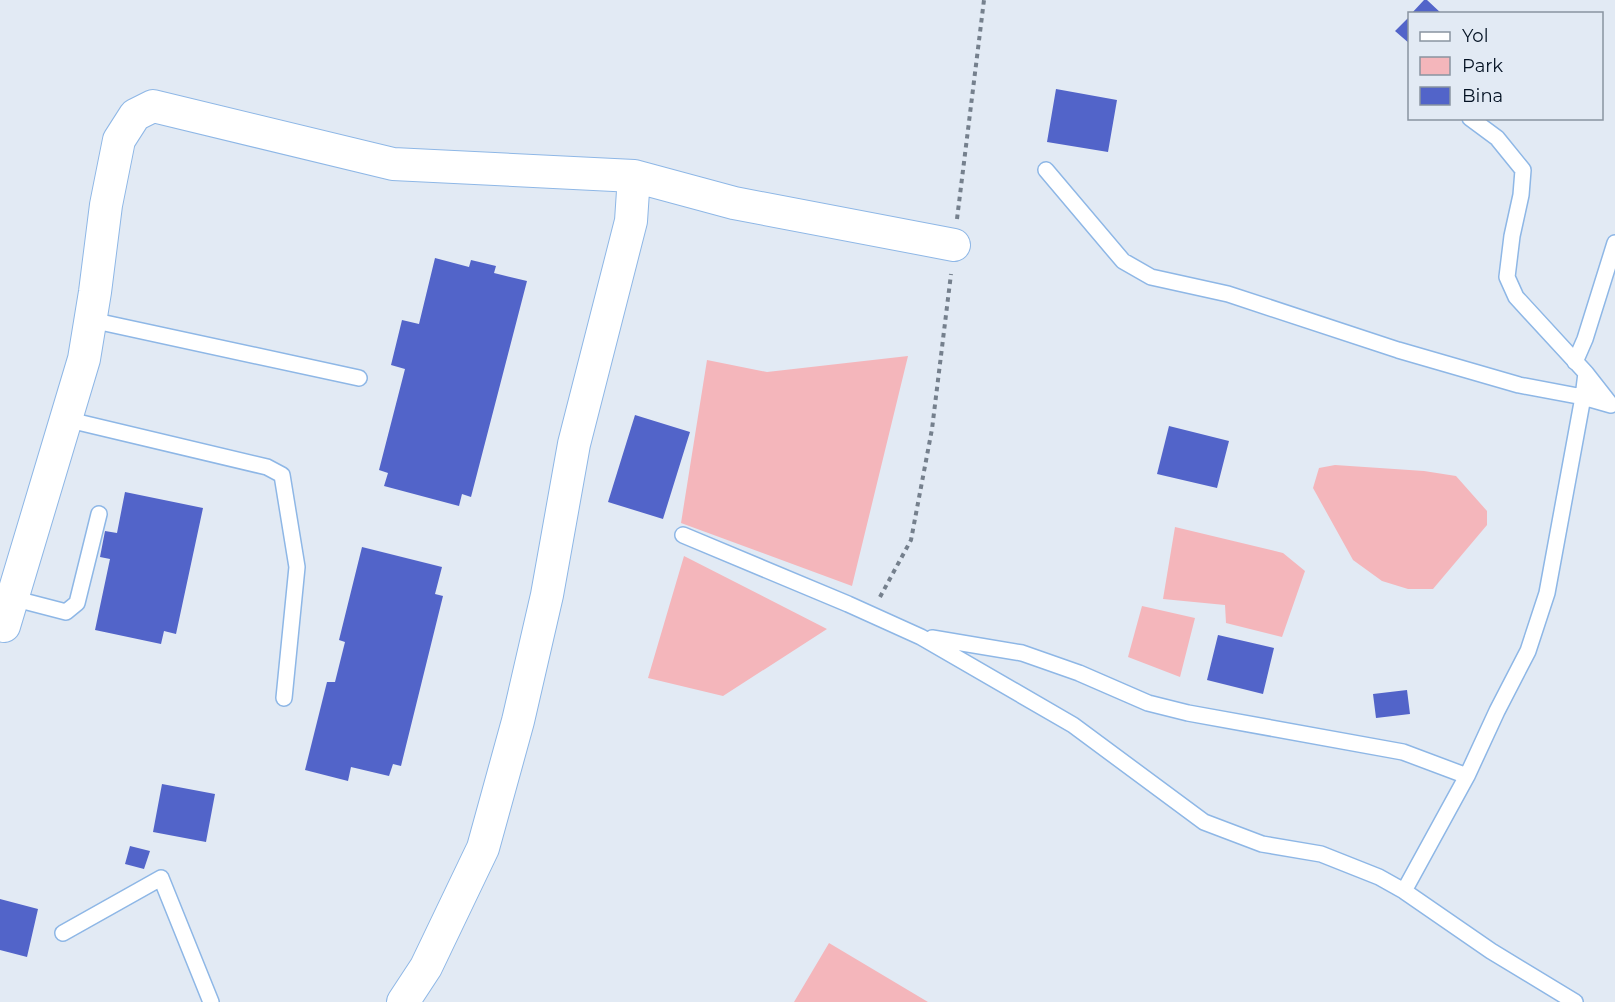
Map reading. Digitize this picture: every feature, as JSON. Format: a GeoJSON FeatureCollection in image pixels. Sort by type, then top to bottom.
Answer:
{"type":"FeatureCollection","features":[{"type":"Feature","properties":{"kind":"street"},"geometry":{"type":"LineString","coordinates":[[5,607],[84,359],[106,205],[119,140],[135,115],[153,106],[393,164],[634,176],[734,203],[954,245]]}},
{"type":"Feature","properties":{"kind":"street"},"geometry":{"type":"LineString","coordinates":[[403,1002],[426,967],[483,848],[518,721],[547,595],[574,444],[631,221],[634,176]]}},
{"type":"Feature","properties":{"kind":"lane"},"geometry":{"type":"LineString","coordinates":[[1473,120],[1497,138],[1523,170],[1507,277],[1516,297],[1586,373],[1613,407]]}},
{"type":"Feature","properties":{"kind":"lane"},"geometry":{"type":"LineString","coordinates":[[1046,170],[1123,261],[1151,277],[1228,294],[1398,350],[1519,385],[1583,397],[1613,407]]}},
{"type":"Feature","properties":{"kind":"lane"},"geometry":{"type":"LineString","coordinates":[[1575,362],[1585,339],[1615,243]]}},
{"type":"Feature","properties":{"kind":"lane"},"geometry":{"type":"LineString","coordinates":[[90,320],[359,378]]}},
{"type":"Feature","properties":{"kind":"lane"},"geometry":{"type":"LineString","coordinates":[[1404,891],[1467,776],[1528,651],[1547,593],[1586,373]]}},
{"type":"Feature","properties":{"kind":"lane"},"geometry":{"type":"LineString","coordinates":[[65,419],[267,467],[282,476],[297,567],[284,698]]}},
{"type":"Feature","properties":{"kind":"lane"},"geometry":{"type":"LineString","coordinates":[[5,607],[66,612],[77,603],[99,514]]}},
{"type":"Feature","properties":{"kind":"lane"},"geometry":{"type":"LineString","coordinates":[[683,535],[921,637],[1073,725],[1204,822],[1262,844],[1321,854],[1379,877],[1404,891],[1491,951],[1575,1002]]}},
{"type":"Feature","properties":{"kind":"lane"},"geometry":{"type":"LineString","coordinates":[[921,637],[1022,653],[1079,673],[1148,703],[1188,713],[1403,752],[1467,776]]}},
{"type":"Feature","properties":{"kind":"lane"},"geometry":{"type":"LineString","coordinates":[[63,933],[161,878],[211,1002]]}},
{"type":"Feature","properties":{"kind":"path"},"geometry":{"type":"LineString","coordinates":[[871,614],[911,540],[932,429],[984,0]]}},
{"type":"Feature","properties":{"kind":"green space"},"geometry":{"type":"Polygon","coordinates":[[[908,356],[852,586],[681,523],[707,360],[767,372],[908,356]]]}},
{"type":"Feature","properties":{"kind":"green space"},"geometry":{"type":"Polygon","coordinates":[[[1335,465],[1424,471],[1456,476],[1487,511],[1487,525],[1433,589],[1408,589],[1382,581],[1353,560],[1313,488],[1319,468],[1335,465]]]}},
{"type":"Feature","properties":{"kind":"green space"},"geometry":{"type":"Polygon","coordinates":[[[1175,527],[1283,553],[1305,571],[1282,637],[1226,623],[1225,605],[1163,599],[1175,527]]]}},
{"type":"Feature","properties":{"kind":"green space"},"geometry":{"type":"Polygon","coordinates":[[[684,556],[827,629],[723,696],[648,678],[684,556]]]}},
{"type":"Feature","properties":{"kind":"green space"},"geometry":{"type":"Polygon","coordinates":[[[1142,606],[1195,618],[1180,677],[1128,657],[1142,606]]]}},
{"type":"Feature","properties":{"kind":"green space"},"geometry":{"type":"Polygon","coordinates":[[[829,943],[928,1002],[794,1002],[829,943]]]}},
{"type":"Feature","properties":{"kind":"building"},"geometry":{"type":"Polygon","coordinates":[[[1424,0],[1427,0],[1440,12],[1413,12],[1424,0]]]}},
{"type":"Feature","properties":{"kind":"building"},"geometry":{"type":"Polygon","coordinates":[[[1408,18],[1408,42],[1395,31],[1408,18]]]}},
{"type":"Feature","properties":{"kind":"building"},"geometry":{"type":"Polygon","coordinates":[[[1056,89],[1117,100],[1108,152],[1047,142],[1056,89]]]}},
{"type":"Feature","properties":{"kind":"building"},"geometry":{"type":"Polygon","coordinates":[[[435,258],[469,267],[471,260],[496,266],[494,273],[527,281],[471,497],[462,494],[459,506],[384,486],[388,473],[379,470],[405,369],[391,365],[402,320],[419,324],[435,258]]]}},
{"type":"Feature","properties":{"kind":"building"},"geometry":{"type":"Polygon","coordinates":[[[635,415],[690,432],[663,519],[608,502],[635,415]]]}},
{"type":"Feature","properties":{"kind":"building"},"geometry":{"type":"Polygon","coordinates":[[[1169,426],[1229,441],[1217,488],[1157,474],[1169,426]]]}},
{"type":"Feature","properties":{"kind":"building"},"geometry":{"type":"Polygon","coordinates":[[[125,492],[203,508],[176,634],[164,631],[161,644],[95,630],[110,559],[100,557],[105,531],[117,533],[125,492]]]}},
{"type":"Feature","properties":{"kind":"building"},"geometry":{"type":"Polygon","coordinates":[[[362,547],[442,567],[435,594],[443,596],[401,766],[393,764],[389,776],[351,767],[348,781],[305,770],[327,682],[335,682],[345,642],[339,640],[362,547]]]}},
{"type":"Feature","properties":{"kind":"building"},"geometry":{"type":"Polygon","coordinates":[[[1218,635],[1274,648],[1263,694],[1207,680],[1218,635]]]}},
{"type":"Feature","properties":{"kind":"building"},"geometry":{"type":"Polygon","coordinates":[[[1407,690],[1410,714],[1376,718],[1373,694],[1407,690]]]}},
{"type":"Feature","properties":{"kind":"building"},"geometry":{"type":"Polygon","coordinates":[[[162,784],[215,794],[206,842],[153,832],[162,784]]]}},
{"type":"Feature","properties":{"kind":"building"},"geometry":{"type":"Polygon","coordinates":[[[130,846],[150,851],[144,869],[125,864],[130,846]]]}},
{"type":"Feature","properties":{"kind":"building"},"geometry":{"type":"Polygon","coordinates":[[[0,899],[38,909],[27,957],[0,950],[0,899]]]}}]}
